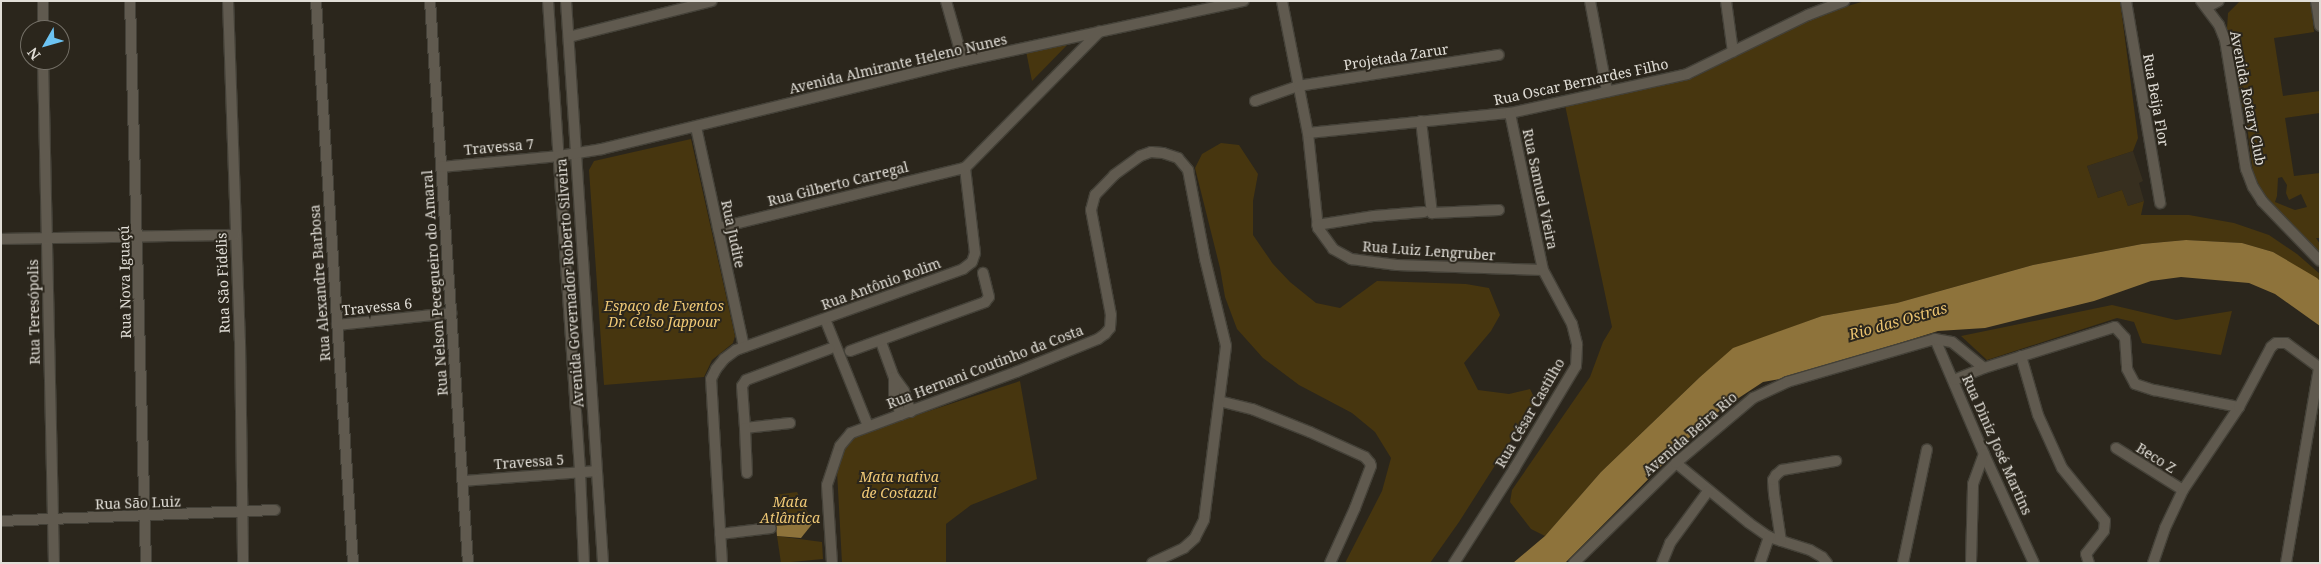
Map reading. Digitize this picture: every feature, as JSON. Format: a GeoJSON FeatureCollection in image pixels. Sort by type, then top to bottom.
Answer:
{"type":"FeatureCollection","features":[{"type":"Feature","properties":{"kind":"street"},"geometry":{"type":"LineString","coordinates":[[43,1],[43,20]]}},
{"type":"Feature","properties":{"kind":"street","name":"Rua Nova Iguaçú"},"geometry":{"type":"LineString","coordinates":[[130,1],[146,563]]}},
{"type":"Feature","properties":{"kind":"street","name":"Rua São Fidélis"},"geometry":{"type":"LineString","coordinates":[[228,1],[240,341],[241,512],[244,563]]}},
{"type":"Feature","properties":{"kind":"street","name":"Rua Alexandre Barbosa"},"geometry":{"type":"LineString","coordinates":[[316,1],[353,563]]}},
{"type":"Feature","properties":{"kind":"street","name":"Rua Nelson Pecegueiro do Amaral"},"geometry":{"type":"LineString","coordinates":[[430,1],[468,563]]}},
{"type":"Feature","properties":{"kind":"street","name":"Avenida Governador Roberto Silveira"},"geometry":{"type":"LineString","coordinates":[[548,1],[580,472],[584,563]]}},
{"type":"Feature","properties":{"kind":"street","name":"Avenida Governador Roberto Silveira"},"geometry":{"type":"LineString","coordinates":[[566,1],[603,563]]}},
{"type":"Feature","properties":{"kind":"street"},"geometry":{"type":"LineString","coordinates":[[569,37],[712,1]]}},
{"type":"Feature","properties":{"kind":"street"},"geometry":{"type":"LineString","coordinates":[[946,1],[963,61]]}},
{"type":"Feature","properties":{"kind":"street","name":"Avenida Almirante Heleno Nunes"},"geometry":{"type":"LineString","coordinates":[[559,156],[696,127],[963,61],[1244,1]]}},
{"type":"Feature","properties":{"kind":"street","name":"Rua Luiz Lengruber"},"geometry":{"type":"LineString","coordinates":[[1282,1],[1308,133],[1317,225],[1324,240],[1333,249],[1351,260],[1433,268],[1543,270]]}},
{"type":"Feature","properties":{"kind":"street"},"geometry":{"type":"LineString","coordinates":[[1590,1],[1607,92]]}},
{"type":"Feature","properties":{"kind":"street"},"geometry":{"type":"LineString","coordinates":[[1726,1],[1734,52]]}},
{"type":"Feature","properties":{"kind":"street","name":"Rua Oscar Bernardes Filho"},"geometry":{"type":"LineString","coordinates":[[1308,133],[1510,113],[1687,74],[1808,15],[1844,1]]}},
{"type":"Feature","properties":{"kind":"street","name":"Rua Beija Flor"},"geometry":{"type":"LineString","coordinates":[[2126,1],[2160,203]]}},
{"type":"Feature","properties":{"kind":"street"},"geometry":{"type":"LineString","coordinates":[[2204,4],[2219,1]]}},
{"type":"Feature","properties":{"kind":"street"},"geometry":{"type":"LineString","coordinates":[[2316,1],[2320,26]]}},
{"type":"Feature","properties":{"kind":"street","name":"Avenida Rotary Club"},"geometry":{"type":"LineString","coordinates":[[2204,4],[2219,25],[2225,40],[2246,169],[2253,187],[2262,201],[2320,261]]}},
{"type":"Feature","properties":{"kind":"street"},"geometry":{"type":"LineString","coordinates":[[966,168],[1100,31]]}},
{"type":"Feature","properties":{"kind":"street","name":"Projetada Zarur"},"geometry":{"type":"LineString","coordinates":[[1255,101],[1298,86],[1499,55]]}},
{"type":"Feature","properties":{"kind":"street","name":"Rua Teresópolis"},"geometry":{"type":"LineString","coordinates":[[44,70],[54,563]]}},
{"type":"Feature","properties":{"kind":"street","name":"Rua Samuel Vieira"},"geometry":{"type":"LineString","coordinates":[[1510,113],[1543,270]]}},
{"type":"Feature","properties":{"kind":"street"},"geometry":{"type":"LineString","coordinates":[[1422,121],[1432,213],[1499,210]]}},
{"type":"Feature","properties":{"kind":"street","name":"Rua Judite"},"geometry":{"type":"LineString","coordinates":[[696,127],[744,347]]}},
{"type":"Feature","properties":{"kind":"street","name":"Rua Hernani Coutinho da Costa"},"geometry":{"type":"LineString","coordinates":[[832,563],[827,485],[840,446],[851,433],[1016,372],[1098,339],[1110,328],[1110,315],[1090,210],[1095,195],[1114,175],[1140,156],[1151,152],[1163,153],[1178,158],[1188,170],[1205,258],[1226,346],[1204,520],[1195,538],[1184,548],[1152,563]]}},
{"type":"Feature","properties":{"kind":"street","name":"Travessa 7"},"geometry":{"type":"LineString","coordinates":[[441,167],[559,156]]}},
{"type":"Feature","properties":{"kind":"street","name":"Rua Gilberto Carregal"},"geometry":{"type":"LineString","coordinates":[[718,228],[966,168]]}},
{"type":"Feature","properties":{"kind":"street","name":"Rua Antônio Rolim"},"geometry":{"type":"LineString","coordinates":[[722,563],[711,380],[716,369],[724,359],[744,347],[963,269],[972,262],[975,253],[966,168]]}},
{"type":"Feature","properties":{"kind":"street"},"geometry":{"type":"LineString","coordinates":[[1317,225],[1374,216],[1424,212]]}},
{"type":"Feature","properties":{"kind":"street"},"geometry":{"type":"LineString","coordinates":[[1,239],[138,235],[235,235]]}},
{"type":"Feature","properties":{"kind":"street","name":"Rua César Castilho"},"geometry":{"type":"LineString","coordinates":[[1454,563],[1514,469],[1576,366],[1577,344],[1572,324],[1543,270]]}},
{"type":"Feature","properties":{"kind":"street"},"geometry":{"type":"LineString","coordinates":[[850,351],[880,342],[985,302],[989,297],[983,273]]}},
{"type":"Feature","properties":{"kind":"street","name":"Travessa 6"},"geometry":{"type":"LineString","coordinates":[[337,326],[451,313]]}},
{"type":"Feature","properties":{"kind":"street"},"geometry":{"type":"LineString","coordinates":[[825,319],[868,426]]}},
{"type":"Feature","properties":{"kind":"street"},"geometry":{"type":"LineString","coordinates":[[1954,380],[1984,368],[2115,327],[2125,338],[2127,368],[2136,384],[2154,390],[2239,407]]}},
{"type":"Feature","properties":{"kind":"street"},"geometry":{"type":"LineString","coordinates":[[1935,339],[1952,342],[1984,368]]}},
{"type":"Feature","properties":{"kind":"street","name":"Rua Diniz José Martins"},"geometry":{"type":"LineString","coordinates":[[1935,339],[1984,454],[2034,563]]}},
{"type":"Feature","properties":{"kind":"street","name":"Avenida Beira Rio"},"geometry":{"type":"LineString","coordinates":[[1574,563],[1676,462],[1753,398],[1787,382],[1935,339]]}},
{"type":"Feature","properties":{"kind":"street"},"geometry":{"type":"LineString","coordinates":[[880,342],[894,377],[904,391],[906,413]]}},
{"type":"Feature","properties":{"kind":"street"},"geometry":{"type":"LineString","coordinates":[[2153,563],[2165,528],[2183,490],[2239,407],[2271,348],[2276,343],[2286,343],[2319,367],[2286,563]]}},
{"type":"Feature","properties":{"kind":"street"},"geometry":{"type":"LineString","coordinates":[[747,473],[741,393],[746,380],[829,349]]}},
{"type":"Feature","properties":{"kind":"street"},"geometry":{"type":"LineString","coordinates":[[2021,356],[2038,416],[2062,468],[2104,521],[2104,531],[2086,554],[2089,563]]}},
{"type":"Feature","properties":{"kind":"street"},"geometry":{"type":"LineString","coordinates":[[1219,402],[1252,409],[1310,432],[1364,456],[1370,463],[1371,466],[1355,508],[1330,563]]}},
{"type":"Feature","properties":{"kind":"street"},"geometry":{"type":"LineString","coordinates":[[745,428],[790,423]]}},
{"type":"Feature","properties":{"kind":"street","name":"Beco Z"},"geometry":{"type":"LineString","coordinates":[[2116,448],[2183,490]]}},
{"type":"Feature","properties":{"kind":"street"},"geometry":{"type":"LineString","coordinates":[[1903,563],[1927,449]]}},
{"type":"Feature","properties":{"kind":"street"},"geometry":{"type":"LineString","coordinates":[[1971,563],[1973,484],[1984,454]]}},
{"type":"Feature","properties":{"kind":"street"},"geometry":{"type":"LineString","coordinates":[[1676,462],[1708,491],[1769,537],[1810,550],[1822,557],[1827,563]]}},
{"type":"Feature","properties":{"kind":"street"},"geometry":{"type":"LineString","coordinates":[[1781,541],[1774,494],[1773,480],[1776,475],[1782,470],[1836,462]]}},
{"type":"Feature","properties":{"kind":"street","name":"Travessa 5"},"geometry":{"type":"LineString","coordinates":[[463,481],[596,471]]}},
{"type":"Feature","properties":{"kind":"street"},"geometry":{"type":"LineString","coordinates":[[1662,563],[1670,543],[1708,491]]}},
{"type":"Feature","properties":{"kind":"street","name":"Rua São Luiz"},"geometry":{"type":"LineString","coordinates":[[1,521],[276,510]]}},
{"type":"Feature","properties":{"kind":"street"},"geometry":{"type":"LineString","coordinates":[[720,534],[771,528]]}},
{"type":"Feature","properties":{"kind":"street"},"geometry":{"type":"LineString","coordinates":[[1760,563],[1769,537]]}},
{"type":"Feature","properties":{"kind":"shaded area"},"geometry":{"type":"Polygon","coordinates":[[[2133,151],[2143,181],[2139,183],[2144,201],[2128,206],[2122,190],[2098,198],[2087,166],[2133,151]]]}},
{"type":"Feature","properties":{"kind":"green space"},"geometry":{"type":"Polygon","coordinates":[[[1865,1],[2120,1],[2138,138],[2133,151],[2087,166],[2098,198],[2122,190],[2128,206],[2144,201],[2141,215],[2189,215],[2234,223],[2269,235],[2297,254],[2320,274],[2320,281],[2273,252],[2242,243],[2186,240],[2142,244],[2033,265],[1897,303],[1822,316],[1733,349],[1700,377],[1601,472],[1545,536],[1531,529],[1510,502],[1512,490],[1590,377],[1603,342],[1612,327],[1565,105],[1693,78],[1820,14],[1865,1]]]}},
{"type":"Feature","properties":{"kind":"green space"},"geometry":{"type":"Polygon","coordinates":[[[2240,1],[2311,1],[2314,32],[2274,38],[2283,96],[2320,91],[2320,113],[2285,118],[2294,176],[2320,173],[2320,238],[2316,238],[2320,244],[2320,255],[2265,197],[2253,173],[2247,125],[2238,87],[2234,51],[2227,29],[2228,13],[2240,1]],[[2282,177],[2278,178],[2275,202],[2295,210],[2307,207],[2301,194],[2289,200],[2286,193],[2287,185],[2282,177]]]}},
{"type":"Feature","properties":{"kind":"green space"},"geometry":{"type":"Polygon","coordinates":[[[1072,40],[1032,81],[1026,51],[1072,40]]]}},
{"type":"Feature","properties":{"kind":"green space","name":"Espaço de Eventos Dr. Celso Jappour"},"geometry":{"type":"Polygon","coordinates":[[[691,139],[735,336],[733,343],[712,360],[704,377],[604,385],[589,170],[594,161],[691,139]]]}},
{"type":"Feature","properties":{"kind":"green space"},"geometry":{"type":"Polygon","coordinates":[[[1221,143],[1239,145],[1258,174],[1253,201],[1253,235],[1273,264],[1290,282],[1316,303],[1340,308],[1377,281],[1466,284],[1489,288],[1500,315],[1491,331],[1464,363],[1478,390],[1509,394],[1530,389],[1536,401],[1459,522],[1430,563],[1345,563],[1382,491],[1391,458],[1375,432],[1352,413],[1299,385],[1263,358],[1237,329],[1225,297],[1220,268],[1195,168],[1202,154],[1221,143]]]}},
{"type":"Feature","properties":{"kind":"green space"},"geometry":{"type":"Polygon","coordinates":[[[2112,305],[2176,320],[2232,311],[2221,355],[2142,343],[2134,322],[2117,318],[1987,360],[1961,336],[2112,305]]]}},
{"type":"Feature","properties":{"kind":"green space","name":"Mata nativa de Costazul"},"geometry":{"type":"Polygon","coordinates":[[[1020,381],[1037,479],[971,505],[946,524],[946,563],[842,563],[837,471],[845,448],[858,435],[868,431],[1020,381]]]}},
{"type":"Feature","properties":{"kind":"green space","name":"Mata Atlântica"},"geometry":{"type":"Polygon","coordinates":[[[797,492],[813,523],[776,526],[774,495],[797,492]]]}},
{"type":"Feature","properties":{"kind":"green space","name":"Mata Atlântica"},"geometry":{"type":"Polygon","coordinates":[[[777,536],[822,542],[823,559],[781,563],[777,536]]]}},
{"type":"Feature","properties":{"kind":"water","name":"Rio das Ostras"},"geometry":{"type":"Polygon","coordinates":[[[2186,240],[2242,243],[2273,252],[2317,278],[2320,281],[2320,326],[2275,294],[2249,283],[2181,277],[2151,281],[2094,301],[1985,328],[1938,331],[1791,377],[1763,382],[1703,424],[1565,563],[1513,563],[1545,536],[1601,472],[1733,348],[1822,316],[1897,303],[2033,265],[2142,244],[2186,240]]]}},
{"type":"Feature","properties":{"kind":"water"},"geometry":{"type":"Polygon","coordinates":[[[813,523],[801,538],[777,536],[776,526],[813,523]]]}}]}
